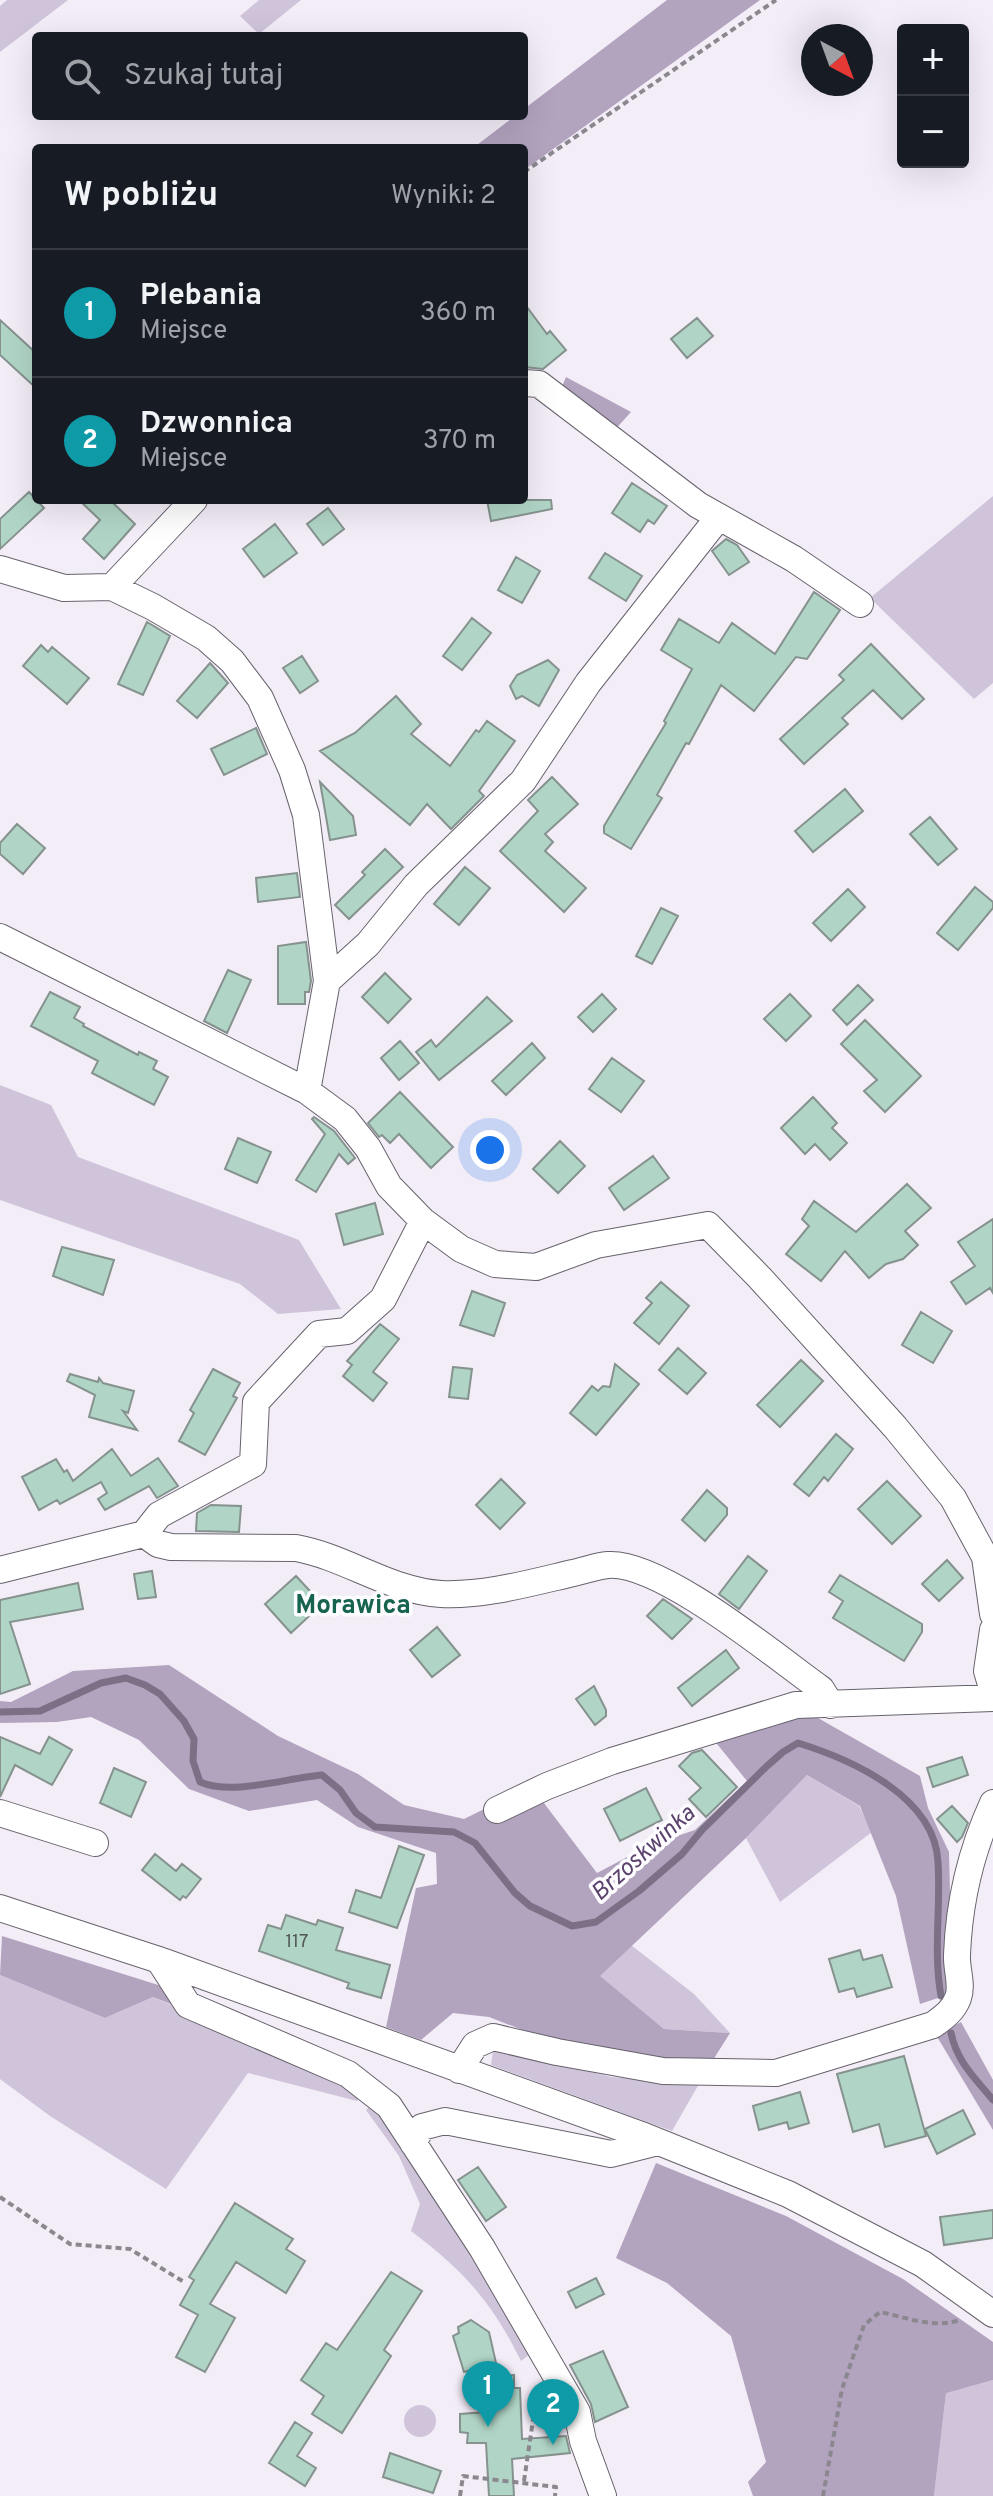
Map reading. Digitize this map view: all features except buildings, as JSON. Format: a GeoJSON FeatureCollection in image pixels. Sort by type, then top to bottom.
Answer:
{"type":"FeatureCollection","features":[{"type":"Feature","properties":{"kind":"street"},"geometry":{"type":"LineString","coordinates":[[528,383],[539,384],[718,518],[794,559],[860,604]]}},
{"type":"Feature","properties":{"kind":"street"},"geometry":{"type":"LineString","coordinates":[[112,587],[190,504]]}},
{"type":"Feature","properties":{"kind":"street"},"geometry":{"type":"LineString","coordinates":[[327,981],[368,944],[416,885],[523,781],[588,683],[718,518]]}},
{"type":"Feature","properties":{"kind":"street"},"geometry":{"type":"LineString","coordinates":[[0,569],[64,588],[112,587],[153,607],[206,638],[232,661],[260,698],[292,770],[306,815],[327,981],[307,1091]]}},
{"type":"Feature","properties":{"kind":"street"},"geometry":{"type":"LineString","coordinates":[[0,937],[307,1091],[345,1119],[368,1148],[389,1186],[423,1221],[461,1249],[495,1264],[536,1267],[596,1245],[708,1225],[895,1427],[953,1498],[985,1557],[993,1614]]}},
{"type":"Feature","properties":{"kind":"street"},"geometry":{"type":"LineString","coordinates":[[0,1570],[144,1534],[159,1515],[253,1464],[256,1402],[319,1334],[347,1331],[383,1299],[423,1221]]}},
{"type":"Feature","properties":{"kind":"street"},"geometry":{"type":"LineString","coordinates":[[144,1534],[158,1544],[171,1547],[296,1548],[315,1551],[412,1589],[441,1594],[513,1587],[610,1565],[640,1571],[684,1590],[821,1689],[831,1705]]}},
{"type":"Feature","properties":{"kind":"street"},"geometry":{"type":"LineString","coordinates":[[993,1630],[987,1671],[993,1691]]}},
{"type":"Feature","properties":{"kind":"street"},"geometry":{"type":"LineString","coordinates":[[497,1810],[547,1786],[612,1761],[796,1705],[993,1698]]}},
{"type":"Feature","properties":{"kind":"street"},"geometry":{"type":"LineString","coordinates":[[459,2070],[475,2045],[493,2037],[663,2071],[776,2073],[933,2025],[952,2010],[960,1994],[957,1957],[964,1890],[976,1839],[993,1803]]}},
{"type":"Feature","properties":{"kind":"street"},"geometry":{"type":"LineString","coordinates":[[0,1813],[95,1843]]}},
{"type":"Feature","properties":{"kind":"street"},"geometry":{"type":"LineString","coordinates":[[0,1908],[159,1960],[658,2142],[788,2194],[923,2264],[987,2310]]}},
{"type":"Feature","properties":{"kind":"street"},"geometry":{"type":"LineString","coordinates":[[159,1960],[188,2005],[348,2074],[389,2106],[482,2248],[577,2412],[583,2441],[603,2496]]}},
{"type":"Feature","properties":{"kind":"street"},"geometry":{"type":"LineString","coordinates":[[413,2143],[422,2127],[445,2121],[611,2154],[658,2142]]}},
{"type":"Feature","properties":{"kind":"path"},"geometry":{"type":"LineString","coordinates":[[528,169],[776,0]]}},
{"type":"Feature","properties":{"kind":"path"},"geometry":{"type":"LineString","coordinates":[[0,2197],[70,2244],[130,2249],[184,2282]]}},
{"type":"Feature","properties":{"kind":"path"},"geometry":{"type":"LineString","coordinates":[[823,2496],[842,2389],[864,2325],[880,2312],[951,2323],[987,2310]]}},
{"type":"Feature","properties":{"kind":"path"},"geometry":{"type":"LineString","coordinates":[[524,2482],[533,2420],[558,2415]]}},
{"type":"Feature","properties":{"kind":"path"},"geometry":{"type":"LineString","coordinates":[[460,2496],[463,2476],[556,2487],[555,2496]]}},
{"type":"Feature","properties":{"kind":"shaded area"},"geometry":{"type":"Polygon","coordinates":[[[7,0],[68,0],[0,52],[0,6],[7,0]]]}},
{"type":"Feature","properties":{"kind":"shaded area"},"geometry":{"type":"Polygon","coordinates":[[[259,0],[301,0],[261,32],[257,32],[240,16],[259,0]]]}},
{"type":"Feature","properties":{"kind":"shaded area"},"geometry":{"type":"Polygon","coordinates":[[[667,0],[760,0],[528,167],[528,144],[478,144],[510,120],[528,120],[528,106],[667,0]]]}},
{"type":"Feature","properties":{"kind":"shaded area"},"geometry":{"type":"Polygon","coordinates":[[[566,377],[631,412],[611,434],[559,394],[566,377]]]}},
{"type":"Feature","properties":{"kind":"shaded area"},"geometry":{"type":"Polygon","coordinates":[[[993,496],[993,683],[974,699],[870,598],[993,496]]]}},
{"type":"Feature","properties":{"kind":"shaded area"},"geometry":{"type":"Polygon","coordinates":[[[0,1085],[51,1105],[78,1157],[299,1240],[341,1309],[278,1314],[240,1284],[0,1200],[0,1085]]]}},
{"type":"Feature","properties":{"kind":"shaded area"},"geometry":{"type":"Polygon","coordinates":[[[169,1665],[278,1736],[358,1774],[404,1805],[464,1819],[531,1786],[597,1873],[650,1845],[695,1830],[747,1781],[713,1739],[811,1714],[920,1776],[928,1808],[949,1852],[950,1994],[920,2004],[896,1896],[860,1806],[807,1775],[746,1838],[600,1976],[664,2029],[730,2033],[713,2060],[653,2061],[556,2043],[489,2017],[453,2013],[421,2040],[386,2027],[416,1888],[437,1884],[436,1853],[358,1827],[317,1800],[249,1811],[189,1789],[139,1740],[91,1717],[57,1722],[0,1723],[0,1701],[11,1702],[73,1671],[169,1665]]]}},
{"type":"Feature","properties":{"kind":"shaded area"},"geometry":{"type":"Polygon","coordinates":[[[807,1775],[859,1806],[872,1832],[780,1902],[746,1838],[807,1775]]]}},
{"type":"Feature","properties":{"kind":"shaded area"},"geometry":{"type":"Polygon","coordinates":[[[2,1936],[171,1989],[178,2007],[153,1997],[105,2018],[0,1975],[2,1936]]]}},
{"type":"Feature","properties":{"kind":"shaded area"},"geometry":{"type":"Polygon","coordinates":[[[631,1945],[694,1994],[730,2033],[664,2029],[599,1976],[631,1945]]]}},
{"type":"Feature","properties":{"kind":"shaded area"},"geometry":{"type":"Polygon","coordinates":[[[0,1975],[105,2018],[153,1997],[338,2077],[362,2096],[357,2101],[248,2073],[166,2189],[50,2116],[0,2079],[0,1975]]]}},
{"type":"Feature","properties":{"kind":"shaded area"},"geometry":{"type":"Polygon","coordinates":[[[961,2022],[993,2080],[993,2130],[936,2035],[961,2022]]]}},
{"type":"Feature","properties":{"kind":"shaded area"},"geometry":{"type":"Polygon","coordinates":[[[505,2050],[611,2077],[699,2084],[672,2131],[491,2065],[493,2051],[505,2050]]]}},
{"type":"Feature","properties":{"kind":"shaded area"},"geometry":{"type":"Polygon","coordinates":[[[374,2102],[489,2276],[530,2354],[521,2361],[499,2321],[475,2288],[411,2231],[420,2204],[399,2156],[366,2110],[374,2102]]]}},
{"type":"Feature","properties":{"kind":"shaded area"},"geometry":{"type":"Polygon","coordinates":[[[656,2163],[786,2216],[903,2279],[993,2342],[993,2380],[946,2393],[934,2496],[753,2496],[748,2482],[766,2462],[731,2336],[667,2283],[616,2258],[656,2163]]]}},
{"type":"Feature","properties":{"kind":"shaded area"},"geometry":{"type":"Polygon","coordinates":[[[993,2380],[993,2496],[934,2496],[946,2392],[993,2380]]]}},
{"type":"Feature","properties":{"kind":"shaded area"},"geometry":{"type":"Polygon","coordinates":[[[420,2405],[431,2410],[436,2421],[431,2432],[420,2437],[409,2432],[404,2421],[409,2410],[420,2405]]]}},
{"type":"Feature","properties":{"kind":"waterway","name":"Brzoskwinka"},"geometry":{"type":"LineString","coordinates":[[0,1712],[40,1711],[101,1683],[126,1678],[145,1685],[160,1694],[184,1721],[194,1739],[193,1761],[200,1782],[213,1786],[244,1787],[322,1775],[340,1790],[356,1813],[375,1827],[454,1832],[475,1843],[515,1893],[530,1906],[572,1926],[596,1922],[639,1891],[682,1854],[767,1766],[798,1743],[843,1760],[888,1784],[923,1818],[933,1839],[938,1862],[941,1996]]}},
{"type":"Feature","properties":{"kind":"waterway","name":"Brzoskwinka"},"geometry":{"type":"LineString","coordinates":[[951,2033],[962,2061],[993,2100]]}},
{"type":"Feature","properties":{"kind":"place","name":"Plebania"},"geometry":{"type":"Point","coordinates":[488,2427]}},
{"type":"Feature","properties":{"kind":"place","name":"Dzwonnica"},"geometry":{"type":"Point","coordinates":[553,2445]}},
{"type":"Feature","properties":{"kind":"district","name":"Morawica"},"geometry":{"type":"Point","coordinates":[353,1606]}}]}
